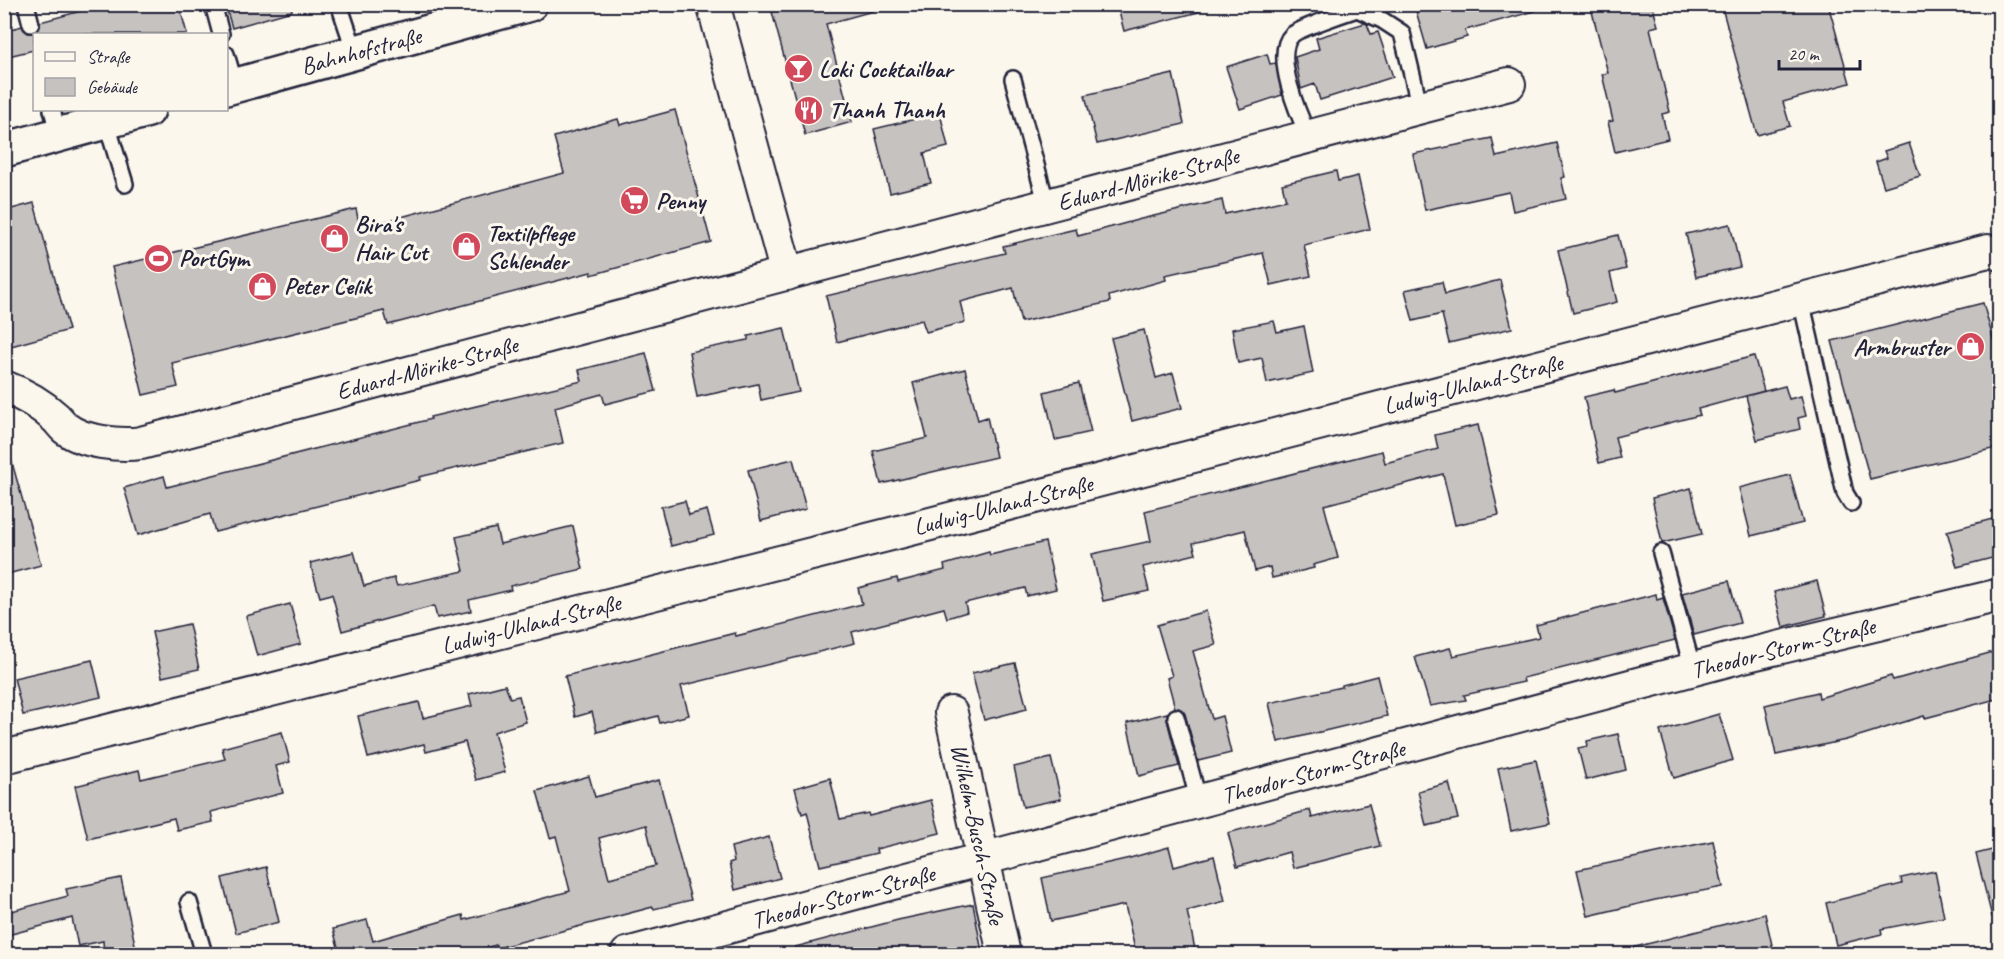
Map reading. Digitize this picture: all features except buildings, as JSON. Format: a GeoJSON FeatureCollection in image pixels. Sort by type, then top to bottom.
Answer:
{"type":"FeatureCollection","features":[{"type":"Feature","properties":{"kind":"street","name":"Bahnhofstraße"},"geometry":{"type":"LineString","coordinates":[[231,87],[355,52],[472,12],[530,4]]}},
{"type":"Feature","properties":{"kind":"street"},"geometry":{"type":"LineString","coordinates":[[713,4],[787,274]]}},
{"type":"Feature","properties":{"kind":"street","name":"Eduard-Mörike-Straße"},"geometry":{"type":"LineString","coordinates":[[4,387],[29,398],[67,429],[113,444],[141,443],[1509,84]]}},
{"type":"Feature","properties":{"kind":"street"},"geometry":{"type":"LineString","coordinates":[[4,150],[56,122],[106,121],[144,111]]}},
{"type":"Feature","properties":{"kind":"street","name":"Ludwig-Uhland-Straße"},"geometry":{"type":"LineString","coordinates":[[4,757],[907,530],[1988,251],[2000,254]]}},
{"type":"Feature","properties":{"kind":"street","name":"Theodor-Storm-Straße"},"geometry":{"type":"LineString","coordinates":[[627,954],[1693,670],[2000,596]]}},
{"type":"Feature","properties":{"kind":"street","name":"Wilhelm-Busch-Straße"},"geometry":{"type":"LineString","coordinates":[[951,713],[985,859],[1004,954]]}},
{"type":"Feature","properties":{"kind":"lane"},"geometry":{"type":"LineString","coordinates":[[26,4],[31,24]]}},
{"type":"Feature","properties":{"kind":"lane"},"geometry":{"type":"LineString","coordinates":[[213,4],[221,33]]}},
{"type":"Feature","properties":{"kind":"lane"},"geometry":{"type":"LineString","coordinates":[[339,4],[355,52]]}},
{"type":"Feature","properties":{"kind":"lane"},"geometry":{"type":"LineString","coordinates":[[1309,137],[1297,113],[1287,77],[1285,47],[1292,35],[1357,9],[1382,20],[1402,33],[1420,108]]}},
{"type":"Feature","properties":{"kind":"lane"},"geometry":{"type":"LineString","coordinates":[[228,67],[231,87]]}},
{"type":"Feature","properties":{"kind":"lane"},"geometry":{"type":"LineString","coordinates":[[1013,79],[1047,206]]}},
{"type":"Feature","properties":{"kind":"lane"},"geometry":{"type":"LineString","coordinates":[[106,121],[125,184]]}},
{"type":"Feature","properties":{"kind":"lane"},"geometry":{"type":"LineString","coordinates":[[1801,300],[1845,493],[1851,503]]}},
{"type":"Feature","properties":{"kind":"lane"},"geometry":{"type":"LineString","coordinates":[[1661,553],[1693,670]]}},
{"type":"Feature","properties":{"kind":"lane"},"geometry":{"type":"LineString","coordinates":[[1176,717],[1199,802]]}},
{"type":"Feature","properties":{"kind":"lane"},"geometry":{"type":"LineString","coordinates":[[189,902],[204,954]]}},
{"type":"Feature","properties":{"kind":"place","name":"Loki Cocktailbar"},"geometry":{"type":"Point","coordinates":[798,69]}},
{"type":"Feature","properties":{"kind":"place","name":"Thanh Thanh"},"geometry":{"type":"Point","coordinates":[808,110]}},
{"type":"Feature","properties":{"kind":"place","name":"Penny"},"geometry":{"type":"Point","coordinates":[635,201]}},
{"type":"Feature","properties":{"kind":"place","name":"Bira's Hair Cut"},"geometry":{"type":"Point","coordinates":[334,238]}},
{"type":"Feature","properties":{"kind":"place","name":"Textilpflege Schlender"},"geometry":{"type":"Point","coordinates":[466,247]}},
{"type":"Feature","properties":{"kind":"place","name":"PortGym"},"geometry":{"type":"Point","coordinates":[158,258]}},
{"type":"Feature","properties":{"kind":"place","name":"Peter Celik"},"geometry":{"type":"Point","coordinates":[263,286]}},
{"type":"Feature","properties":{"kind":"place","name":"Armbruster"},"geometry":{"type":"Point","coordinates":[1971,347]}}]}
